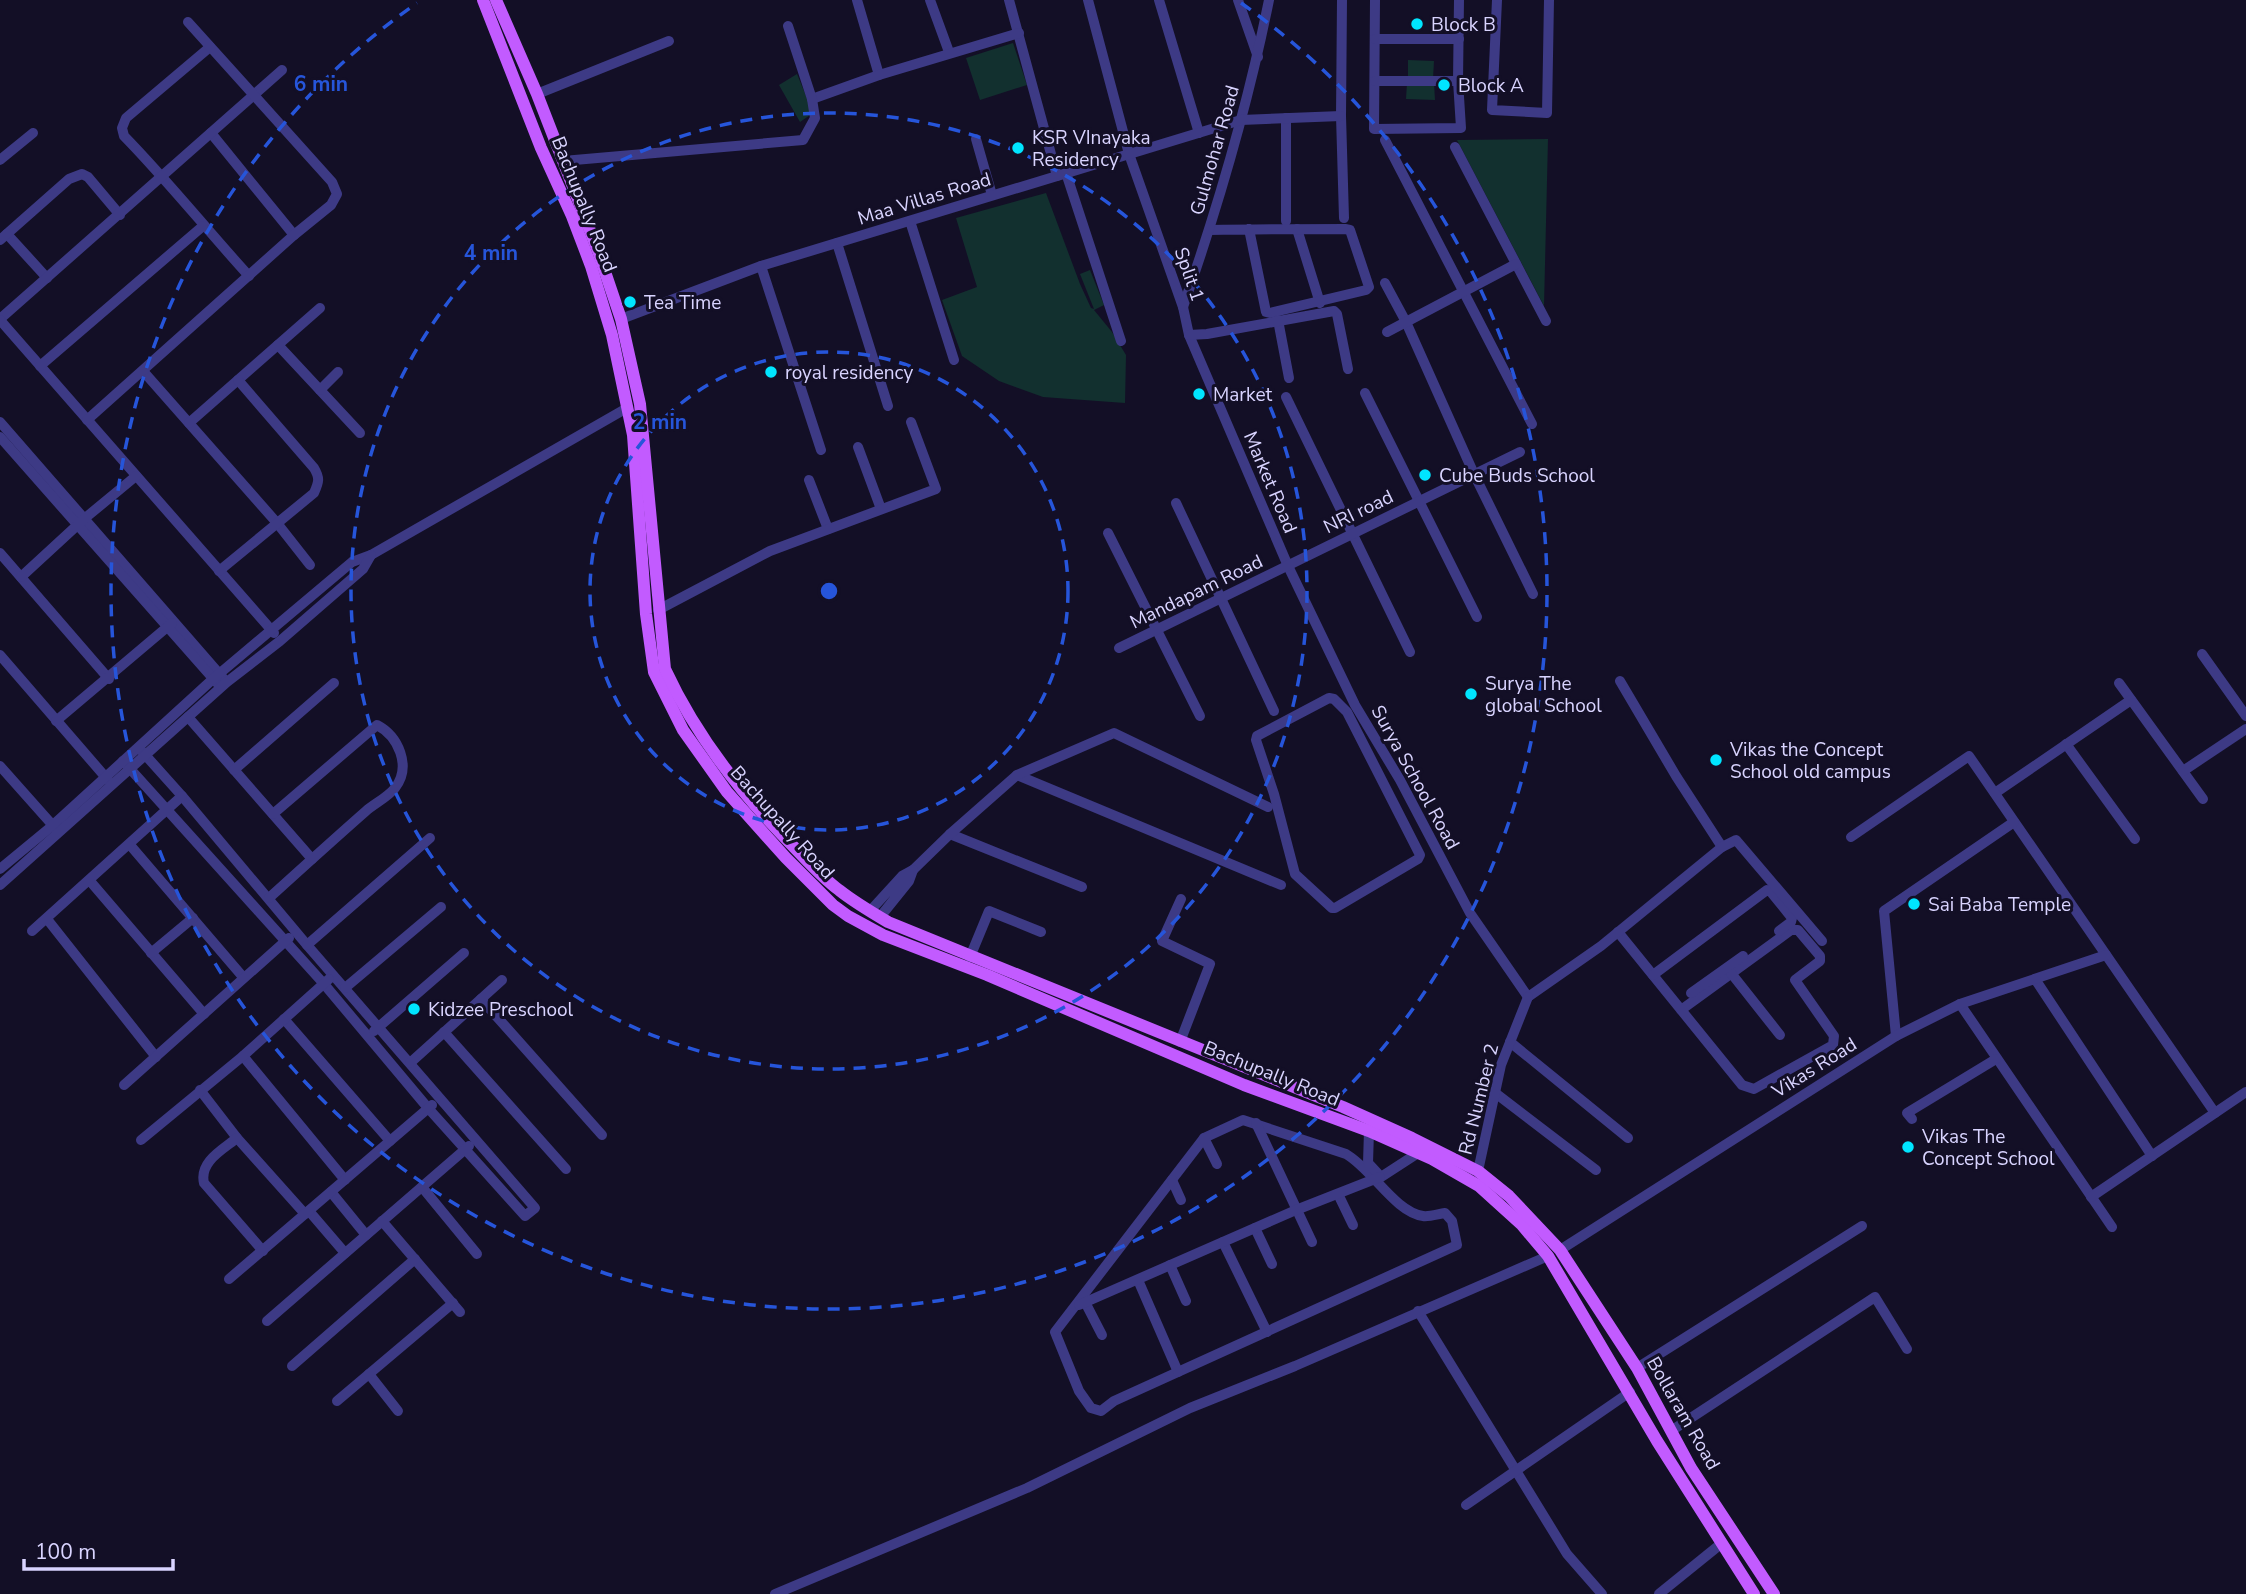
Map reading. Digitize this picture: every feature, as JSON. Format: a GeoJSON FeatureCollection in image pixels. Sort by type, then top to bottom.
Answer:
{"type":"FeatureCollection","features":[{"type":"Feature","properties":{"kind":"main road","name":"Bachupally Road"},"geometry":{"type":"LineString","coordinates":[[483,0],[591,266],[607,318],[632,435],[646,614],[654,671],[670,706],[700,756],[727,792],[786,858],[833,905],[848,916],[883,935],[987,975],[1244,1085],[1369,1131],[1418,1153],[1479,1186],[1554,1253]]}},
{"type":"Feature","properties":{"kind":"main road","name":"Bachupally Road"},"geometry":{"type":"LineString","coordinates":[[496,0],[537,94],[598,251],[621,319],[640,404],[658,610],[666,669],[682,705],[706,744],[767,820],[817,872],[839,891],[875,914],[970,957],[1084,1000],[1412,1138],[1478,1171],[1509,1196],[1554,1253]]}},
{"type":"Feature","properties":{"kind":"main road"},"geometry":{"type":"LineString","coordinates":[[1314,1111],[1318,1098]]}},
{"type":"Feature","properties":{"kind":"main road","name":"Bollaram Road"},"geometry":{"type":"LineString","coordinates":[[1554,1253],[1637,1368],[1691,1468],[1774,1594]]}},
{"type":"Feature","properties":{"kind":"main road","name":"Bollaram Road"},"geometry":{"type":"LineString","coordinates":[[1554,1253],[1657,1441],[1754,1594]]}},
{"type":"Feature","properties":{"kind":"street"},"geometry":{"type":"LineString","coordinates":[[858,0],[880,75]]}},
{"type":"Feature","properties":{"kind":"street"},"geometry":{"type":"LineString","coordinates":[[930,0],[948,52]]}},
{"type":"Feature","properties":{"kind":"street"},"geometry":{"type":"LineString","coordinates":[[1009,0],[1061,175],[1121,341]]}},
{"type":"Feature","properties":{"kind":"street","name":"Split 1"},"geometry":{"type":"LineString","coordinates":[[1088,0],[1128,150],[1183,307],[1189,335]]}},
{"type":"Feature","properties":{"kind":"street"},"geometry":{"type":"LineString","coordinates":[[1159,0],[1199,132]]}},
{"type":"Feature","properties":{"kind":"street"},"geometry":{"type":"LineString","coordinates":[[1238,0],[1258,57]]}},
{"type":"Feature","properties":{"kind":"street","name":"Gulmohar Road"},"geometry":{"type":"LineString","coordinates":[[1183,307],[1210,230],[1241,120],[1258,57],[1269,0]]}},
{"type":"Feature","properties":{"kind":"street"},"geometry":{"type":"LineString","coordinates":[[1342,0],[1344,218]]}},
{"type":"Feature","properties":{"kind":"street"},"geometry":{"type":"LineString","coordinates":[[1375,0],[1374,129],[1461,128],[1458,81],[1459,0]]}},
{"type":"Feature","properties":{"kind":"street"},"geometry":{"type":"LineString","coordinates":[[1497,0],[1492,110],[1548,113],[1549,0]]}},
{"type":"Feature","properties":{"kind":"street"},"geometry":{"type":"LineString","coordinates":[[87,421],[331,205],[337,194],[336,188],[188,22]]}},
{"type":"Feature","properties":{"kind":"street"},"geometry":{"type":"LineString","coordinates":[[563,161],[803,140],[815,118],[812,99],[788,26]]}},
{"type":"Feature","properties":{"kind":"street"},"geometry":{"type":"LineString","coordinates":[[812,99],[948,52],[1019,33]]}},
{"type":"Feature","properties":{"kind":"street"},"geometry":{"type":"LineString","coordinates":[[1375,38],[1459,39]]}},
{"type":"Feature","properties":{"kind":"street"},"geometry":{"type":"LineString","coordinates":[[537,94],[669,41]]}},
{"type":"Feature","properties":{"kind":"street"},"geometry":{"type":"LineString","coordinates":[[210,47],[126,118],[122,128],[124,136],[163,175],[203,226],[249,276]]}},
{"type":"Feature","properties":{"kind":"street"},"geometry":{"type":"LineString","coordinates":[[280,641],[0,320],[282,70]]}},
{"type":"Feature","properties":{"kind":"street"},"geometry":{"type":"LineString","coordinates":[[1375,81],[1458,81]]}},
{"type":"Feature","properties":{"kind":"street","name":"Maa Villas Road"},"geometry":{"type":"LineString","coordinates":[[621,319],[761,266],[1061,175],[1128,150],[1241,120],[1341,116]]}},
{"type":"Feature","properties":{"kind":"street"},"geometry":{"type":"LineString","coordinates":[[1286,118],[1286,221]]}},
{"type":"Feature","properties":{"kind":"street"},"geometry":{"type":"LineString","coordinates":[[0,160],[33,133]]}},
{"type":"Feature","properties":{"kind":"street"},"geometry":{"type":"LineString","coordinates":[[212,133],[294,235]]}},
{"type":"Feature","properties":{"kind":"street"},"geometry":{"type":"LineString","coordinates":[[976,139],[992,195]]}},
{"type":"Feature","properties":{"kind":"street"},"geometry":{"type":"LineString","coordinates":[[1385,141],[1532,424]]}},
{"type":"Feature","properties":{"kind":"street"},"geometry":{"type":"LineString","coordinates":[[1455,147],[1546,321]]}},
{"type":"Feature","properties":{"kind":"street"},"geometry":{"type":"LineString","coordinates":[[47,278],[3,237],[69,178],[82,174],[120,215]]}},
{"type":"Feature","properties":{"kind":"street"},"geometry":{"type":"LineString","coordinates":[[909,221],[954,360]]}},
{"type":"Feature","properties":{"kind":"street"},"geometry":{"type":"LineString","coordinates":[[40,366],[203,226]]}},
{"type":"Feature","properties":{"kind":"street"},"geometry":{"type":"LineString","coordinates":[[1210,230],[1250,229],[1345,229],[1352,234],[1368,287],[1366,290],[1320,303],[1266,312],[1250,229]]}},
{"type":"Feature","properties":{"kind":"street"},"geometry":{"type":"LineString","coordinates":[[1297,229],[1320,303]]}},
{"type":"Feature","properties":{"kind":"street"},"geometry":{"type":"LineString","coordinates":[[837,243],[888,405]]}},
{"type":"Feature","properties":{"kind":"street"},"geometry":{"type":"LineString","coordinates":[[1387,332],[1517,264]]}},
{"type":"Feature","properties":{"kind":"street"},"geometry":{"type":"LineString","coordinates":[[761,266],[821,450]]}},
{"type":"Feature","properties":{"kind":"street"},"geometry":{"type":"LineString","coordinates":[[1385,283],[1406,322],[1533,594]]}},
{"type":"Feature","properties":{"kind":"street"},"geometry":{"type":"LineString","coordinates":[[189,423],[320,308]]}},
{"type":"Feature","properties":{"kind":"street"},"geometry":{"type":"LineString","coordinates":[[1189,335],[1208,334],[1334,311],[1337,314],[1348,369]]}},
{"type":"Feature","properties":{"kind":"street"},"geometry":{"type":"LineString","coordinates":[[1278,320],[1289,378]]}},
{"type":"Feature","properties":{"kind":"street","name":"Market Road"},"geometry":{"type":"LineString","coordinates":[[1189,335],[1288,566]]}},
{"type":"Feature","properties":{"kind":"street"},"geometry":{"type":"LineString","coordinates":[[278,345],[360,433]]}},
{"type":"Feature","properties":{"kind":"street"},"geometry":{"type":"LineString","coordinates":[[143,371],[277,523],[310,565]]}},
{"type":"Feature","properties":{"kind":"street"},"geometry":{"type":"LineString","coordinates":[[320,390],[338,372]]}},
{"type":"Feature","properties":{"kind":"street"},"geometry":{"type":"LineString","coordinates":[[219,571],[314,493],[319,482],[319,475],[314,468],[238,380]]}},
{"type":"Feature","properties":{"kind":"street"},"geometry":{"type":"LineString","coordinates":[[1365,393],[1477,617]]}},
{"type":"Feature","properties":{"kind":"street"},"geometry":{"type":"LineString","coordinates":[[1286,397],[1410,652]]}},
{"type":"Feature","properties":{"kind":"street"},"geometry":{"type":"LineString","coordinates":[[142,752],[216,676],[352,562],[371,555],[627,408]]}},
{"type":"Feature","properties":{"kind":"street"},"geometry":{"type":"LineString","coordinates":[[0,422],[80,522]]}},
{"type":"Feature","properties":{"kind":"street"},"geometry":{"type":"LineString","coordinates":[[658,610],[770,551],[936,489],[911,422]]}},
{"type":"Feature","properties":{"kind":"street"},"geometry":{"type":"LineString","coordinates":[[0,437],[80,522],[224,685]]}},
{"type":"Feature","properties":{"kind":"street"},"geometry":{"type":"LineString","coordinates":[[858,447],[881,509]]}},
{"type":"Feature","properties":{"kind":"street","name":"NRI road"},"geometry":{"type":"LineString","coordinates":[[1288,566],[1520,452]]}},
{"type":"Feature","properties":{"kind":"street"},"geometry":{"type":"LineString","coordinates":[[21,576],[136,476]]}},
{"type":"Feature","properties":{"kind":"street"},"geometry":{"type":"LineString","coordinates":[[809,480],[828,529]]}},
{"type":"Feature","properties":{"kind":"street"},"geometry":{"type":"LineString","coordinates":[[1177,503],[1274,711]]}},
{"type":"Feature","properties":{"kind":"street"},"geometry":{"type":"LineString","coordinates":[[1108,533],[1200,716]]}},
{"type":"Feature","properties":{"kind":"street"},"geometry":{"type":"LineString","coordinates":[[0,552],[108,678]]}},
{"type":"Feature","properties":{"kind":"street"},"geometry":{"type":"LineString","coordinates":[[0,885],[8,867],[56,830],[142,752],[280,641],[363,569],[371,555]]}},
{"type":"Feature","properties":{"kind":"street","name":"Mandapam Road"},"geometry":{"type":"LineString","coordinates":[[1119,648],[1288,566]]}},
{"type":"Feature","properties":{"kind":"street","name":"Surya School Road"},"geometry":{"type":"LineString","coordinates":[[1288,566],[1351,708],[1400,780],[1478,927],[1528,997]]}},
{"type":"Feature","properties":{"kind":"street"},"geometry":{"type":"LineString","coordinates":[[57,721],[170,625]]}},
{"type":"Feature","properties":{"kind":"street"},"geometry":{"type":"LineString","coordinates":[[2202,654],[2246,716]]}},
{"type":"Feature","properties":{"kind":"street"},"geometry":{"type":"LineString","coordinates":[[0,655],[109,781]]}},
{"type":"Feature","properties":{"kind":"street"},"geometry":{"type":"LineString","coordinates":[[1620,681],[1676,776],[1723,847]]}},
{"type":"Feature","properties":{"kind":"street"},"geometry":{"type":"LineString","coordinates":[[234,769],[334,683]]}},
{"type":"Feature","properties":{"kind":"street"},"geometry":{"type":"LineString","coordinates":[[2119,683],[2203,799]]}},
{"type":"Feature","properties":{"kind":"street"},"geometry":{"type":"LineString","coordinates":[[1329,698],[1351,708],[1385,789],[1420,855],[1418,859],[1335,908],[1328,906],[1295,874],[1277,804],[1256,740],[1257,736],[1329,698]]}},
{"type":"Feature","properties":{"kind":"street"},"geometry":{"type":"LineString","coordinates":[[1995,793],[2132,700]]}},
{"type":"Feature","properties":{"kind":"street"},"geometry":{"type":"LineString","coordinates":[[188,717],[312,859]]}},
{"type":"Feature","properties":{"kind":"street"},"geometry":{"type":"LineString","coordinates":[[269,898],[369,808],[395,789],[401,777],[403,761],[396,740],[388,731],[377,725],[273,814]]}},
{"type":"Feature","properties":{"kind":"street"},"geometry":{"type":"LineString","coordinates":[[2183,771],[2246,729]]}},
{"type":"Feature","properties":{"kind":"street"},"geometry":{"type":"LineString","coordinates":[[875,914],[902,876],[913,870],[1017,775],[1114,733],[1268,807]]}},
{"type":"Feature","properties":{"kind":"street"},"geometry":{"type":"LineString","coordinates":[[2066,744],[2135,839]]}},
{"type":"Feature","properties":{"kind":"street"},"geometry":{"type":"LineString","coordinates":[[127,765],[324,984],[428,1108],[525,1216],[535,1208],[142,752]]}},
{"type":"Feature","properties":{"kind":"street"},"geometry":{"type":"LineString","coordinates":[[1851,837],[1969,755],[2215,1113]]}},
{"type":"Feature","properties":{"kind":"street"},"geometry":{"type":"LineString","coordinates":[[0,765],[56,830]]}},
{"type":"Feature","properties":{"kind":"street"},"geometry":{"type":"LineString","coordinates":[[1017,775],[1280,885]]}},
{"type":"Feature","properties":{"kind":"street"},"geometry":{"type":"LineString","coordinates":[[1385,789],[1400,780]]}},
{"type":"Feature","properties":{"kind":"street"},"geometry":{"type":"LineString","coordinates":[[32,931],[182,796]]}},
{"type":"Feature","properties":{"kind":"street"},"geometry":{"type":"LineString","coordinates":[[1896,1036],[1884,911],[2014,821]]}},
{"type":"Feature","properties":{"kind":"street"},"geometry":{"type":"LineString","coordinates":[[1413,842],[1428,833]]}},
{"type":"Feature","properties":{"kind":"street"},"geometry":{"type":"LineString","coordinates":[[950,834],[1082,887]]}},
{"type":"Feature","properties":{"kind":"street"},"geometry":{"type":"LineString","coordinates":[[307,944],[430,838]]}},
{"type":"Feature","properties":{"kind":"street"},"geometry":{"type":"LineString","coordinates":[[1528,997],[1618,932],[1723,847],[1736,840],[1822,941]]}},
{"type":"Feature","properties":{"kind":"street"},"geometry":{"type":"LineString","coordinates":[[130,845],[243,977]]}},
{"type":"Feature","properties":{"kind":"street"},"geometry":{"type":"LineString","coordinates":[[0,852],[8,867]]}},
{"type":"Feature","properties":{"kind":"street"},"geometry":{"type":"LineString","coordinates":[[90,881],[204,1014]]}},
{"type":"Feature","properties":{"kind":"street"},"geometry":{"type":"LineString","coordinates":[[1653,975],[1767,890],[1771,892],[1792,918],[1791,922],[1690,993]]}},
{"type":"Feature","properties":{"kind":"street"},"geometry":{"type":"LineString","coordinates":[[1181,899],[1161,941],[1210,964],[1181,1042]]}},
{"type":"Feature","properties":{"kind":"street"},"geometry":{"type":"LineString","coordinates":[[345,988],[441,907]]}},
{"type":"Feature","properties":{"kind":"street"},"geometry":{"type":"LineString","coordinates":[[970,957],[989,911],[1041,932]]}},
{"type":"Feature","properties":{"kind":"street"},"geometry":{"type":"LineString","coordinates":[[151,953],[192,918]]}},
{"type":"Feature","properties":{"kind":"street"},"geometry":{"type":"LineString","coordinates":[[47,919],[156,1057]]}},
{"type":"Feature","properties":{"kind":"street"},"geometry":{"type":"LineString","coordinates":[[1618,932],[1681,1010],[1742,1085],[1754,1089],[1833,1045],[1833,1036],[1795,980],[1821,961],[1820,956],[1798,930],[1791,930],[1681,1010]]}},
{"type":"Feature","properties":{"kind":"street"},"geometry":{"type":"LineString","coordinates":[[124,1085],[296,931]]}},
{"type":"Feature","properties":{"kind":"street"},"geometry":{"type":"LineString","coordinates":[[368,1036],[464,953]]}},
{"type":"Feature","properties":{"kind":"street","name":"Vikas Road"},"geometry":{"type":"LineString","coordinates":[[775,1594],[1027,1489],[1190,1408],[1295,1366],[1554,1253],[1896,1036],[1960,1004],[2106,955]]}},
{"type":"Feature","properties":{"kind":"street"},"geometry":{"type":"LineString","coordinates":[[1731,973],[1780,1035]]}},
{"type":"Feature","properties":{"kind":"street"},"geometry":{"type":"LineString","coordinates":[[141,1140],[243,1056],[334,975]]}},
{"type":"Feature","properties":{"kind":"street"},"geometry":{"type":"LineString","coordinates":[[2035,979],[2152,1156]]}},
{"type":"Feature","properties":{"kind":"street"},"geometry":{"type":"LineString","coordinates":[[410,1063],[502,980]]}},
{"type":"Feature","properties":{"kind":"street","name":"Rd Number 2"},"geometry":{"type":"LineString","coordinates":[[1478,1171],[1501,1065],[1528,997]]}},
{"type":"Feature","properties":{"kind":"street"},"geometry":{"type":"LineString","coordinates":[[481,999],[602,1135]]}},
{"type":"Feature","properties":{"kind":"street"},"geometry":{"type":"LineString","coordinates":[[1960,1004],[2112,1227]]}},
{"type":"Feature","properties":{"kind":"street"},"geometry":{"type":"LineString","coordinates":[[284,1019],[390,1141]]}},
{"type":"Feature","properties":{"kind":"street"},"geometry":{"type":"LineString","coordinates":[[444,1032],[566,1169]]}},
{"type":"Feature","properties":{"kind":"street"},"geometry":{"type":"LineString","coordinates":[[1510,1042],[1628,1138]]}},
{"type":"Feature","properties":{"kind":"street"},"geometry":{"type":"LineString","coordinates":[[243,1056],[345,1180]]}},
{"type":"Feature","properties":{"kind":"street"},"geometry":{"type":"LineString","coordinates":[[1912,1119],[1907,1113],[1996,1059]]}},
{"type":"Feature","properties":{"kind":"street"},"geometry":{"type":"LineString","coordinates":[[200,1090],[237,1138],[345,1253]]}},
{"type":"Feature","properties":{"kind":"street"},"geometry":{"type":"LineString","coordinates":[[1494,1092],[1597,1170]]}},
{"type":"Feature","properties":{"kind":"street"},"geometry":{"type":"LineString","coordinates":[[2091,1197],[2246,1092]]}},
{"type":"Feature","properties":{"kind":"street"},"geometry":{"type":"LineString","coordinates":[[229,1279],[440,1098]]}},
{"type":"Feature","properties":{"kind":"street"},"geometry":{"type":"LineString","coordinates":[[1369,1131],[1368,1163],[1378,1178],[1400,1206],[1423,1216],[1445,1213],[1456,1231],[1457,1245],[1114,1401],[1101,1411],[1091,1408],[1079,1391],[1055,1332],[1060,1323],[1081,1304],[1204,1138],[1244,1120],[1346,1154],[1378,1178]]}},
{"type":"Feature","properties":{"kind":"street"},"geometry":{"type":"LineString","coordinates":[[1256,1123],[1312,1242]]}},
{"type":"Feature","properties":{"kind":"street"},"geometry":{"type":"LineString","coordinates":[[237,1138],[205,1165],[202,1173],[204,1183],[263,1251]]}},
{"type":"Feature","properties":{"kind":"street"},"geometry":{"type":"LineString","coordinates":[[1204,1138],[1217,1164]]}},
{"type":"Feature","properties":{"kind":"street"},"geometry":{"type":"LineString","coordinates":[[267,1321],[476,1140]]}},
{"type":"Feature","properties":{"kind":"street"},"geometry":{"type":"LineString","coordinates":[[1081,1304],[1296,1210],[1378,1178],[1418,1153]]}},
{"type":"Feature","properties":{"kind":"street"},"geometry":{"type":"LineString","coordinates":[[1172,1180],[1181,1200]]}},
{"type":"Feature","properties":{"kind":"street"},"geometry":{"type":"LineString","coordinates":[[422,1187],[477,1254]]}},
{"type":"Feature","properties":{"kind":"street"},"geometry":{"type":"LineString","coordinates":[[331,1192],[366,1235]]}},
{"type":"Feature","properties":{"kind":"street"},"geometry":{"type":"LineString","coordinates":[[1338,1194],[1353,1225]]}},
{"type":"Feature","properties":{"kind":"street"},"geometry":{"type":"LineString","coordinates":[[337,1401],[457,1308],[382,1221]]}},
{"type":"Feature","properties":{"kind":"street"},"geometry":{"type":"LineString","coordinates":[[1637,1368],[1862,1226]]}},
{"type":"Feature","properties":{"kind":"street"},"geometry":{"type":"LineString","coordinates":[[1255,1228],[1272,1264]]}},
{"type":"Feature","properties":{"kind":"street"},"geometry":{"type":"LineString","coordinates":[[1223,1242],[1267,1332]]}},
{"type":"Feature","properties":{"kind":"street"},"geometry":{"type":"LineString","coordinates":[[292,1366],[415,1259]]}},
{"type":"Feature","properties":{"kind":"street"},"geometry":{"type":"LineString","coordinates":[[1170,1265],[1186,1301]]}},
{"type":"Feature","properties":{"kind":"street"},"geometry":{"type":"LineString","coordinates":[[1138,1279],[1178,1372]]}},
{"type":"Feature","properties":{"kind":"street"},"geometry":{"type":"LineString","coordinates":[[1671,1431],[1875,1297],[1907,1349]]}},
{"type":"Feature","properties":{"kind":"street"},"geometry":{"type":"LineString","coordinates":[[1081,1304],[1102,1335]]}},
{"type":"Feature","properties":{"kind":"street"},"geometry":{"type":"LineString","coordinates":[[1418,1311],[1567,1554],[1602,1594]]}},
{"type":"Feature","properties":{"kind":"street"},"geometry":{"type":"LineString","coordinates":[[369,1374],[398,1411]]}},
{"type":"Feature","properties":{"kind":"street"},"geometry":{"type":"LineString","coordinates":[[1466,1505],[1630,1392]]}},
{"type":"Feature","properties":{"kind":"street"},"geometry":{"type":"LineString","coordinates":[[1659,1594],[1722,1543]]}},
{"type":"Feature","properties":{"kind":"green space"},"geometry":{"type":"Polygon","coordinates":[[[1013,43],[1027,85],[980,100],[966,58],[1013,43]]]}},
{"type":"Feature","properties":{"kind":"green space"},"geometry":{"type":"Polygon","coordinates":[[[1408,60],[1434,61],[1433,79],[1408,80],[1408,60]]]}},
{"type":"Feature","properties":{"kind":"green space"},"geometry":{"type":"Polygon","coordinates":[[[797,74],[813,113],[800,122],[779,85],[797,74]]]}},
{"type":"Feature","properties":{"kind":"green space"},"geometry":{"type":"Polygon","coordinates":[[[1407,83],[1434,83],[1435,100],[1406,99],[1407,83]]]}},
{"type":"Feature","properties":{"kind":"green space"},"geometry":{"type":"Polygon","coordinates":[[[1548,139],[1544,306],[1457,140],[1548,139]]]}},
{"type":"Feature","properties":{"kind":"green space"},"geometry":{"type":"Polygon","coordinates":[[[1046,193],[1091,308],[1094,309],[1080,274],[1090,270],[1104,305],[1094,310],[1126,355],[1125,403],[1043,397],[999,381],[962,356],[942,300],[977,287],[956,218],[1046,193]]]}},
{"type":"Feature","properties":{"kind":"place","name":"Block B"},"geometry":{"type":"Point","coordinates":[1417,24]}},
{"type":"Feature","properties":{"kind":"place","name":"Block A"},"geometry":{"type":"Point","coordinates":[1444,85]}},
{"type":"Feature","properties":{"kind":"place","name":"KSR VInayaka Residency"},"geometry":{"type":"Point","coordinates":[1018,148]}},
{"type":"Feature","properties":{"kind":"place","name":"Tea Time"},"geometry":{"type":"Point","coordinates":[630,302]}},
{"type":"Feature","properties":{"kind":"place","name":"royal residency"},"geometry":{"type":"Point","coordinates":[771,372]}},
{"type":"Feature","properties":{"kind":"place","name":"Market"},"geometry":{"type":"Point","coordinates":[1199,394]}},
{"type":"Feature","properties":{"kind":"place","name":"Cube Buds School"},"geometry":{"type":"Point","coordinates":[1425,475]}},
{"type":"Feature","properties":{"kind":"place","name":"Surya The global School"},"geometry":{"type":"Point","coordinates":[1471,694]}},
{"type":"Feature","properties":{"kind":"place","name":"Vikas the Concept School old campus"},"geometry":{"type":"Point","coordinates":[1716,760]}},
{"type":"Feature","properties":{"kind":"place","name":"Sai Baba Temple"},"geometry":{"type":"Point","coordinates":[1914,904]}},
{"type":"Feature","properties":{"kind":"place","name":"Kidzee Preschool"},"geometry":{"type":"Point","coordinates":[414,1009]}},
{"type":"Feature","properties":{"kind":"place","name":"Vikas The Concept School"},"geometry":{"type":"Point","coordinates":[1908,1147]}}]}
